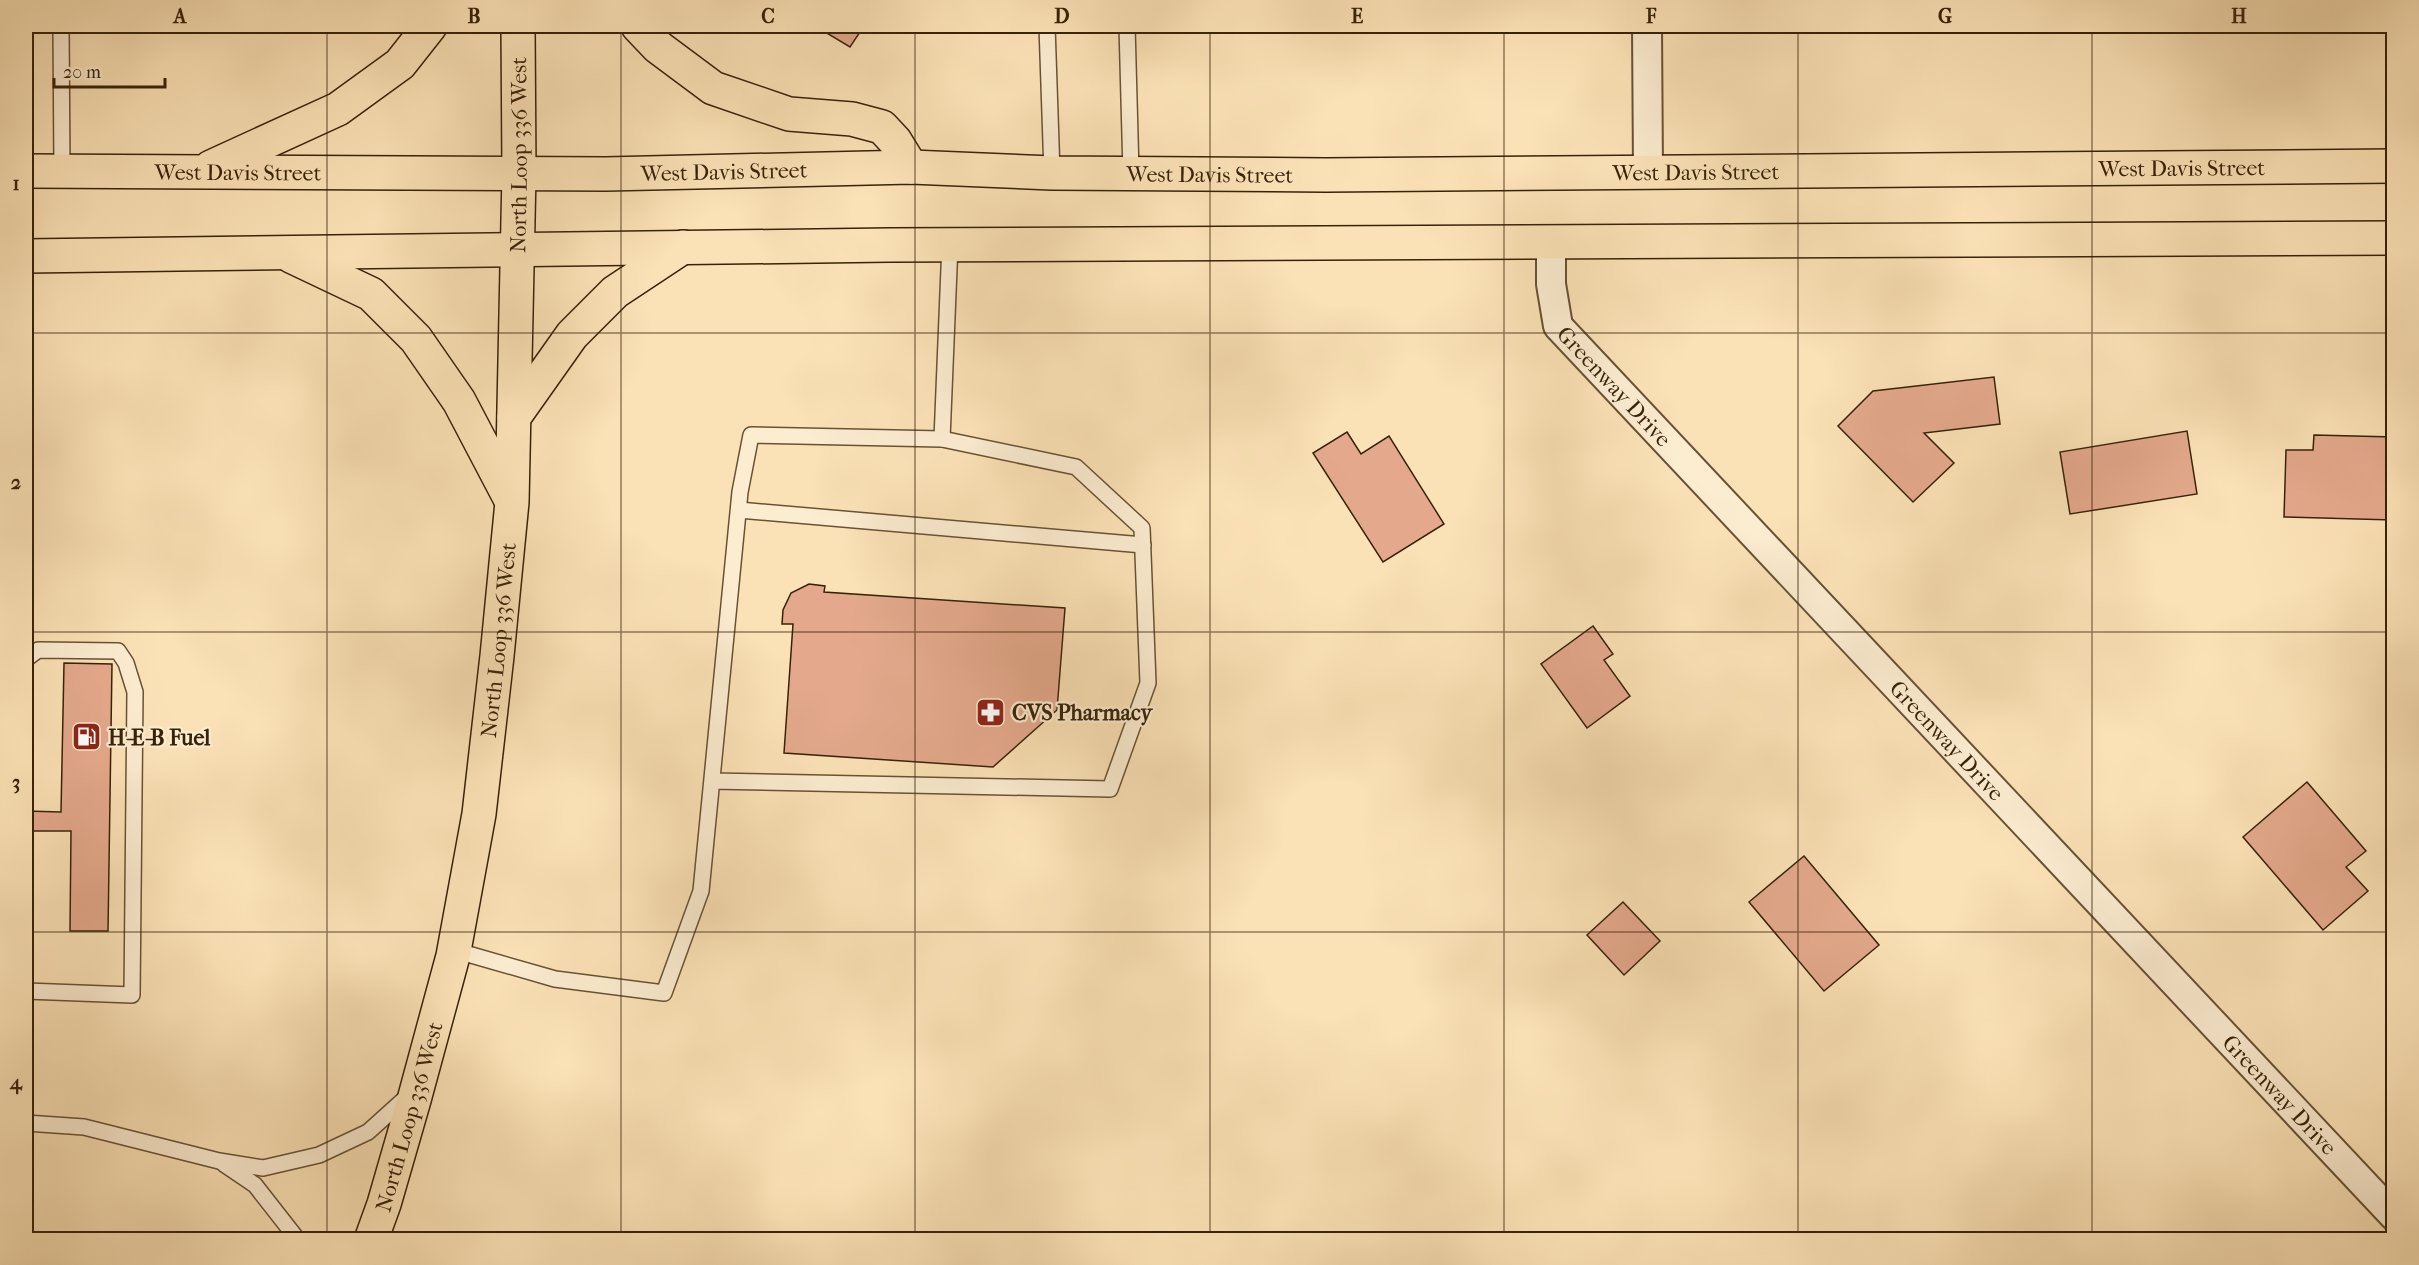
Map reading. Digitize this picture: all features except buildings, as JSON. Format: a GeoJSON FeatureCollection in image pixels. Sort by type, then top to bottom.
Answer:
{"type":"FeatureCollection","features":[{"type":"Feature","properties":{"kind":"main road"},"geometry":{"type":"LineString","coordinates":[[200,172],[338,109],[400,64],[430,26]]}},
{"type":"Feature","properties":{"kind":"main road","name":"North Loop 336 West"},"geometry":{"type":"LineString","coordinates":[[371,1239],[384,1204],[418,1088],[454,950],[479,814],[498,656],[512,502],[519,173],[518,26]]}},
{"type":"Feature","properties":{"kind":"main road"},"geometry":{"type":"LineString","coordinates":[[638,26],[658,47],[713,88],[789,114],[852,119],[882,127],[896,141],[911,167]]}},
{"type":"Feature","properties":{"kind":"main road","name":"West Davis Street"},"geometry":{"type":"LineString","coordinates":[[26,171],[606,174],[911,167],[1052,173],[1338,175],[2394,166]]}},
{"type":"Feature","properties":{"kind":"main road"},"geometry":{"type":"LineString","coordinates":[[26,256],[950,244],[2394,238]]}},
{"type":"Feature","properties":{"kind":"main road"},"geometry":{"type":"LineString","coordinates":[[514,417],[572,335],[615,292],[683,247]]}},
{"type":"Feature","properties":{"kind":"main road"},"geometry":{"type":"LineString","coordinates":[[284,253],[371,294],[416,339],[459,401],[512,502]]}},
{"type":"Feature","properties":{"kind":"street"},"geometry":{"type":"LineString","coordinates":[[1647,26],[1648,172]]}},
{"type":"Feature","properties":{"kind":"street","name":"Greenway Drive"},"geometry":{"type":"LineString","coordinates":[[1551,241],[1551,284],[1558,326],[2394,1216]]}},
{"type":"Feature","properties":{"kind":"lane"},"geometry":{"type":"LineString","coordinates":[[62,26],[62,171]]}},
{"type":"Feature","properties":{"kind":"lane"},"geometry":{"type":"LineString","coordinates":[[1047,26],[1052,173]]}},
{"type":"Feature","properties":{"kind":"lane"},"geometry":{"type":"LineString","coordinates":[[1127,26],[1131,173]]}},
{"type":"Feature","properties":{"kind":"lane"},"geometry":{"type":"LineString","coordinates":[[942,440],[950,244]]}},
{"type":"Feature","properties":{"kind":"lane"},"geometry":{"type":"LineString","coordinates":[[454,950],[555,979],[664,993],[701,891],[739,510],[751,435],[942,440],[1076,467],[1142,528],[1148,683],[1110,789],[712,781]]}},
{"type":"Feature","properties":{"kind":"lane"},"geometry":{"type":"LineString","coordinates":[[739,510],[1143,545]]}},
{"type":"Feature","properties":{"kind":"lane"},"geometry":{"type":"LineString","coordinates":[[26,659],[38,650],[118,651],[126,663],[135,692],[132,995],[26,991]]}},
{"type":"Feature","properties":{"kind":"lane"},"geometry":{"type":"LineString","coordinates":[[26,1123],[84,1127],[219,1161],[263,1168],[319,1155],[368,1131],[418,1088]]}},
{"type":"Feature","properties":{"kind":"lane"},"geometry":{"type":"LineString","coordinates":[[219,1161],[255,1185],[298,1239]]}},
{"type":"Feature","properties":{"kind":"place","name":"CVS Pharmacy"},"geometry":{"type":"Point","coordinates":[991,712]}},
{"type":"Feature","properties":{"kind":"place","name":"H-E-B Fuel"},"geometry":{"type":"Point","coordinates":[87,737]}}]}
